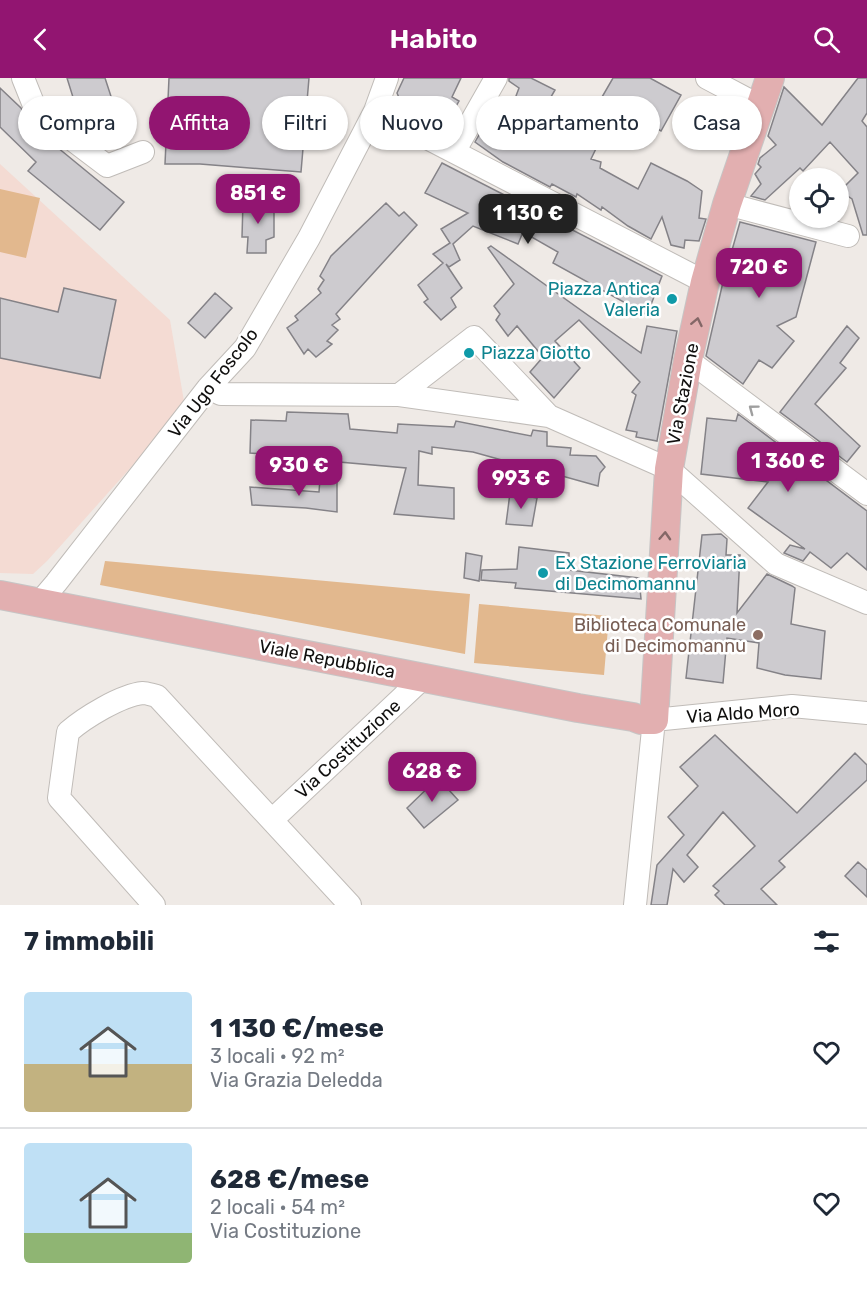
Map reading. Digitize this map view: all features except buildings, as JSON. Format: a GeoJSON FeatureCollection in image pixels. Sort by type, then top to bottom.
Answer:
{"type":"FeatureCollection","features":[{"type":"Feature","properties":{"kind":"main road","name":"Via Stazione"},"geometry":{"type":"LineString","coordinates":[[762,100],[770,78]]}},
{"type":"Feature","properties":{"kind":"main road","name":"Via Stazione"},"geometry":{"type":"LineString","coordinates":[[654,720],[669,469],[688,360],[705,282],[745,150]]}},
{"type":"Feature","properties":{"kind":"main road","name":"Viale Repubblica"},"geometry":{"type":"LineString","coordinates":[[0,595],[641,720],[654,720]]}},
{"type":"Feature","properties":{"kind":"street"},"geometry":{"type":"LineString","coordinates":[[23,78],[37,113],[107,166],[143,152]]}},
{"type":"Feature","properties":{"kind":"street","name":"Via Ugo Foscolo"},"geometry":{"type":"LineString","coordinates":[[380,96],[387,78]]}},
{"type":"Feature","properties":{"kind":"street"},"geometry":{"type":"LineString","coordinates":[[453,152],[496,78]]}},
{"type":"Feature","properties":{"kind":"street"},"geometry":{"type":"LineString","coordinates":[[707,78],[741,96]]}},
{"type":"Feature","properties":{"kind":"street","name":"Via Ugo Foscolo"},"geometry":{"type":"LineString","coordinates":[[39,603],[208,388],[245,348],[309,238],[360,140]]}},
{"type":"Feature","properties":{"kind":"street"},"geometry":{"type":"LineString","coordinates":[[449,150],[705,282]]}},
{"type":"Feature","properties":{"kind":"street"},"geometry":{"type":"LineString","coordinates":[[727,204],[848,236]]}},
{"type":"Feature","properties":{"kind":"street"},"geometry":{"type":"LineString","coordinates":[[399,395],[474,337],[549,416]]}},
{"type":"Feature","properties":{"kind":"street"},"geometry":{"type":"LineString","coordinates":[[688,360],[867,494]]}},
{"type":"Feature","properties":{"kind":"street"},"geometry":{"type":"LineString","coordinates":[[208,388],[221,394],[399,395],[549,416],[669,469],[776,564],[867,603]]}},
{"type":"Feature","properties":{"kind":"street","name":"Via Costituzione"},"geometry":{"type":"LineString","coordinates":[[272,820],[423,678]]}},
{"type":"Feature","properties":{"kind":"street"},"geometry":{"type":"LineString","coordinates":[[154,905],[59,798],[68,732],[120,700],[144,693],[157,696],[350,905]]}},
{"type":"Feature","properties":{"kind":"street","name":"Via Aldo Moro"},"geometry":{"type":"LineString","coordinates":[[654,720],[792,706],[867,713]]}},
{"type":"Feature","properties":{"kind":"street"},"geometry":{"type":"LineString","coordinates":[[635,905],[654,720]]}},
{"type":"Feature","properties":{"kind":"shaded area"},"geometry":{"type":"Polygon","coordinates":[[[0,164],[170,320],[185,407],[33,574],[0,573],[0,164]]]}},
{"type":"Feature","properties":{"kind":"shaded area"},"geometry":{"type":"Polygon","coordinates":[[[0,189],[40,198],[26,258],[0,252],[0,189]]]}},
{"type":"Feature","properties":{"kind":"shaded area"},"geometry":{"type":"Polygon","coordinates":[[[105,561],[470,594],[465,654],[100,585],[105,561]]]}},
{"type":"Feature","properties":{"kind":"shaded area"},"geometry":{"type":"Polygon","coordinates":[[[479,604],[609,616],[604,675],[474,663],[479,604]]]}},
{"type":"Feature","properties":{"kind":"place","name":"Piazza Antica Valeria"},"geometry":{"type":"Point","coordinates":[672,299]}},
{"type":"Feature","properties":{"kind":"place","name":"Piazza Giotto"},"geometry":{"type":"Point","coordinates":[469,353]}},
{"type":"Feature","properties":{"kind":"place","name":"Ex Stazione Ferroviaria di Decimomannu"},"geometry":{"type":"Point","coordinates":[543,573]}},
{"type":"Feature","properties":{"kind":"place","name":"Biblioteca Comunale di Decimomannu"},"geometry":{"type":"Point","coordinates":[758,635]}}]}
